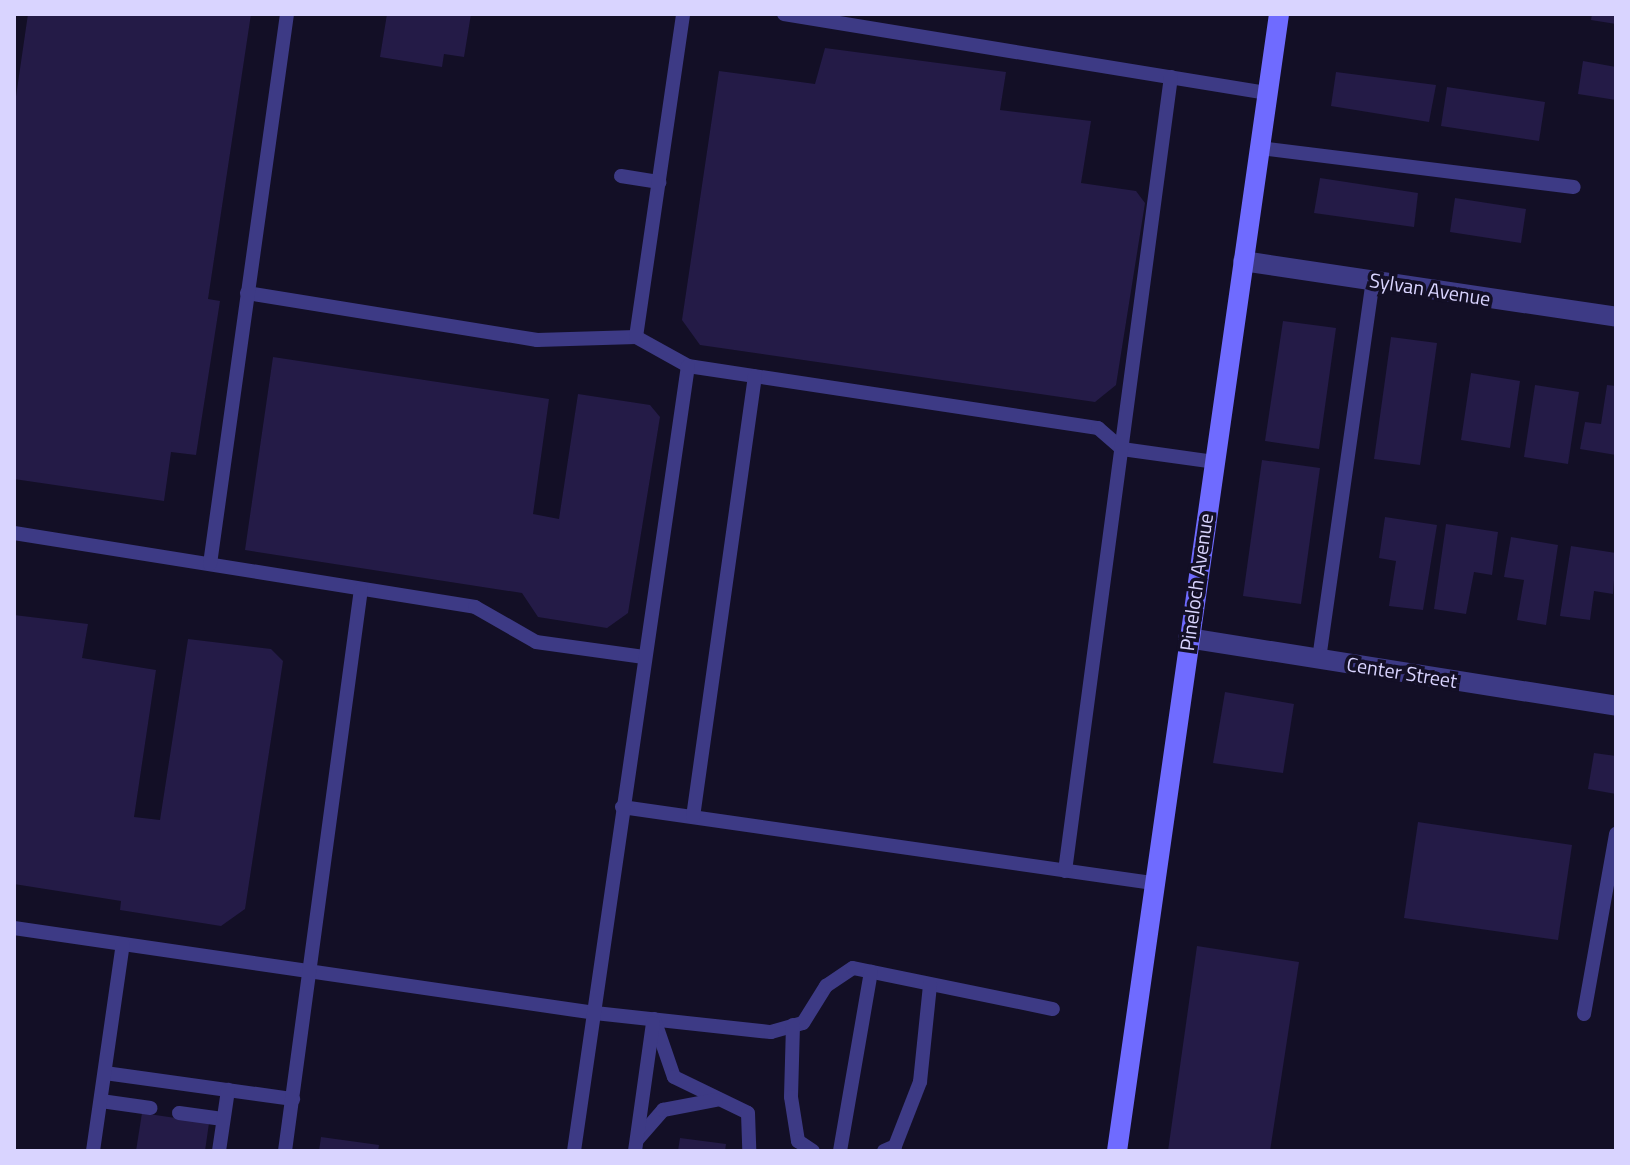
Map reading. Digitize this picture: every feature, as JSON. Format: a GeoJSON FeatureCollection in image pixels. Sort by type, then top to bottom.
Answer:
{"type":"FeatureCollection","features":[{"type":"Feature","properties":{"kind":"street","name":"Pineloch Avenue"},"geometry":{"type":"LineString","coordinates":[[1117,1151],[1152,883],[1279,14]]}},
{"type":"Feature","properties":{"kind":"street","name":"Sylvan Avenue"},"geometry":{"type":"LineString","coordinates":[[1243,261],[1616,317]]}},
{"type":"Feature","properties":{"kind":"street","name":"Center Street"},"geometry":{"type":"LineString","coordinates":[[1188,638],[1616,706]]}},
{"type":"Feature","properties":{"kind":"lane"},"geometry":{"type":"LineString","coordinates":[[210,564],[287,14]]}},
{"type":"Feature","properties":{"kind":"lane"},"geometry":{"type":"LineString","coordinates":[[636,337],[683,14]]}},
{"type":"Feature","properties":{"kind":"lane"},"geometry":{"type":"LineString","coordinates":[[784,14],[1268,93]]}},
{"type":"Feature","properties":{"kind":"lane"},"geometry":{"type":"LineString","coordinates":[[1065,871],[1171,77]]}},
{"type":"Feature","properties":{"kind":"lane"},"geometry":{"type":"LineString","coordinates":[[1260,148],[1574,187]]}},
{"type":"Feature","properties":{"kind":"lane"},"geometry":{"type":"LineString","coordinates":[[621,176],[660,182]]}},
{"type":"Feature","properties":{"kind":"lane"},"geometry":{"type":"LineString","coordinates":[[1319,659],[1373,280]]}},
{"type":"Feature","properties":{"kind":"lane"},"geometry":{"type":"LineString","coordinates":[[247,293],[537,340],[636,337],[688,366],[1098,428],[1122,449],[1214,462]]}},
{"type":"Feature","properties":{"kind":"lane"},"geometry":{"type":"LineString","coordinates":[[574,1151],[688,366]]}},
{"type":"Feature","properties":{"kind":"lane"},"geometry":{"type":"LineString","coordinates":[[693,817],[755,376]]}},
{"type":"Feature","properties":{"kind":"lane"},"geometry":{"type":"LineString","coordinates":[[14,533],[475,607],[536,642],[644,657]]}},
{"type":"Feature","properties":{"kind":"lane"},"geometry":{"type":"LineString","coordinates":[[285,1151],[361,589]]}},
{"type":"Feature","properties":{"kind":"lane"},"geometry":{"type":"LineString","coordinates":[[622,807],[1152,883]]}},
{"type":"Feature","properties":{"kind":"lane"},"geometry":{"type":"LineString","coordinates":[[1584,1014],[1616,834]]}},
{"type":"Feature","properties":{"kind":"lane"},"geometry":{"type":"LineString","coordinates":[[14,928],[312,968],[595,1013],[771,1032],[803,1023],[826,986],[853,968],[1053,1009]]}},
{"type":"Feature","properties":{"kind":"lane"},"geometry":{"type":"LineString","coordinates":[[93,1151],[123,944]]}},
{"type":"Feature","properties":{"kind":"lane"},"geometry":{"type":"LineString","coordinates":[[840,1151],[871,972]]}},
{"type":"Feature","properties":{"kind":"lane"},"geometry":{"type":"LineString","coordinates":[[884,1151],[895,1146],[920,1082],[930,985]]}},
{"type":"Feature","properties":{"kind":"lane"},"geometry":{"type":"LineString","coordinates":[[654,1019],[674,1077],[748,1113],[749,1151]]}},
{"type":"Feature","properties":{"kind":"lane"},"geometry":{"type":"LineString","coordinates":[[635,1146],[654,1019]]}},
{"type":"Feature","properties":{"kind":"lane"},"geometry":{"type":"LineString","coordinates":[[793,1025],[791,1097],[798,1141],[813,1151]]}},
{"type":"Feature","properties":{"kind":"lane"},"geometry":{"type":"LineString","coordinates":[[105,1073],[293,1099]]}},
{"type":"Feature","properties":{"kind":"lane"},"geometry":{"type":"LineString","coordinates":[[219,1151],[228,1090]]}},
{"type":"Feature","properties":{"kind":"lane"},"geometry":{"type":"LineString","coordinates":[[635,1146],[663,1110],[721,1100]]}},
{"type":"Feature","properties":{"kind":"lane"},"geometry":{"type":"LineString","coordinates":[[101,1101],[151,1108]]}},
{"type":"Feature","properties":{"kind":"lane"},"geometry":{"type":"LineString","coordinates":[[179,1113],[223,1119]]}},
{"type":"Feature","properties":{"kind":"building"},"geometry":{"type":"Polygon","coordinates":[[[28,14],[251,14],[208,299],[220,301],[196,455],[171,452],[164,501],[14,479],[14,110],[28,14]]]}},
{"type":"Feature","properties":{"kind":"building"},"geometry":{"type":"Polygon","coordinates":[[[387,14],[471,14],[464,57],[444,54],[442,67],[380,57],[387,14]]]}},
{"type":"Feature","properties":{"kind":"building"},"geometry":{"type":"Polygon","coordinates":[[[1592,14],[1616,14],[1616,24],[1591,20],[1592,14]]]}},
{"type":"Feature","properties":{"kind":"building"},"geometry":{"type":"Polygon","coordinates":[[[825,48],[1006,72],[1000,110],[1091,121],[1081,183],[1136,191],[1145,203],[1116,385],[1095,402],[700,345],[682,320],[719,71],[815,84],[825,48]]]}},
{"type":"Feature","properties":{"kind":"building"},"geometry":{"type":"Polygon","coordinates":[[[1583,61],[1616,67],[1616,100],[1578,94],[1583,61]]]}},
{"type":"Feature","properties":{"kind":"building"},"geometry":{"type":"Polygon","coordinates":[[[1336,72],[1436,85],[1429,122],[1331,106],[1336,72]]]}},
{"type":"Feature","properties":{"kind":"building"},"geometry":{"type":"Polygon","coordinates":[[[1447,87],[1545,102],[1539,141],[1441,126],[1447,87]]]}},
{"type":"Feature","properties":{"kind":"building"},"geometry":{"type":"Polygon","coordinates":[[[1320,178],[1418,193],[1414,227],[1314,213],[1320,178]]]}},
{"type":"Feature","properties":{"kind":"building"},"geometry":{"type":"Polygon","coordinates":[[[1455,198],[1526,209],[1521,243],[1450,232],[1455,198]]]}},
{"type":"Feature","properties":{"kind":"building"},"geometry":{"type":"Polygon","coordinates":[[[1283,321],[1336,328],[1319,449],[1265,441],[1283,321]]]}},
{"type":"Feature","properties":{"kind":"building"},"geometry":{"type":"Polygon","coordinates":[[[1391,337],[1437,343],[1420,465],[1374,459],[1391,337]]]}},
{"type":"Feature","properties":{"kind":"building"},"geometry":{"type":"Polygon","coordinates":[[[273,357],[549,399],[533,514],[559,519],[578,394],[650,405],[660,417],[628,613],[607,628],[538,617],[522,593],[245,550],[273,357]]]}},
{"type":"Feature","properties":{"kind":"building"},"geometry":{"type":"Polygon","coordinates":[[[1471,373],[1520,381],[1510,448],[1461,440],[1471,373]]]}},
{"type":"Feature","properties":{"kind":"building"},"geometry":{"type":"Polygon","coordinates":[[[1535,385],[1579,392],[1568,464],[1524,457],[1535,385]]]}},
{"type":"Feature","properties":{"kind":"building"},"geometry":{"type":"Polygon","coordinates":[[[1607,385],[1616,386],[1616,455],[1580,449],[1585,422],[1601,424],[1607,385]]]}},
{"type":"Feature","properties":{"kind":"building"},"geometry":{"type":"Polygon","coordinates":[[[1262,460],[1320,468],[1301,604],[1243,596],[1262,460]]]}},
{"type":"Feature","properties":{"kind":"building"},"geometry":{"type":"Polygon","coordinates":[[[1385,517],[1437,525],[1423,610],[1389,606],[1396,561],[1379,558],[1385,517]]]}},
{"type":"Feature","properties":{"kind":"building"},"geometry":{"type":"Polygon","coordinates":[[[1446,524],[1498,532],[1492,575],[1474,572],[1466,614],[1434,609],[1446,524]]]}},
{"type":"Feature","properties":{"kind":"building"},"geometry":{"type":"Polygon","coordinates":[[[1511,537],[1558,545],[1546,625],[1517,620],[1524,580],[1504,577],[1511,537]]]}},
{"type":"Feature","properties":{"kind":"building"},"geometry":{"type":"Polygon","coordinates":[[[1571,546],[1616,553],[1613,594],[1594,591],[1590,620],[1560,616],[1571,546]]]}},
{"type":"Feature","properties":{"kind":"building"},"geometry":{"type":"Polygon","coordinates":[[[14,615],[88,624],[82,658],[156,670],[134,817],[160,820],[188,639],[271,649],[283,661],[245,909],[221,926],[120,910],[121,901],[14,884],[14,615]]]}},
{"type":"Feature","properties":{"kind":"building"},"geometry":{"type":"Polygon","coordinates":[[[1225,692],[1294,704],[1283,773],[1213,763],[1225,692]]]}},
{"type":"Feature","properties":{"kind":"building"},"geometry":{"type":"Polygon","coordinates":[[[1594,753],[1616,756],[1616,794],[1588,789],[1594,753]]]}},
{"type":"Feature","properties":{"kind":"building"},"geometry":{"type":"Polygon","coordinates":[[[1418,822],[1572,845],[1558,940],[1404,918],[1418,822]]]}},
{"type":"Feature","properties":{"kind":"building"},"geometry":{"type":"Polygon","coordinates":[[[1197,946],[1299,962],[1270,1151],[1168,1151],[1197,946]]]}},
{"type":"Feature","properties":{"kind":"building"},"geometry":{"type":"Polygon","coordinates":[[[142,1113],[209,1123],[205,1151],[136,1151],[142,1113]]]}},
{"type":"Feature","properties":{"kind":"building"},"geometry":{"type":"Polygon","coordinates":[[[321,1137],[379,1145],[378,1151],[319,1151],[321,1137]]]}},
{"type":"Feature","properties":{"kind":"building"},"geometry":{"type":"Polygon","coordinates":[[[680,1138],[726,1144],[725,1151],[678,1151],[680,1138]]]}}]}
